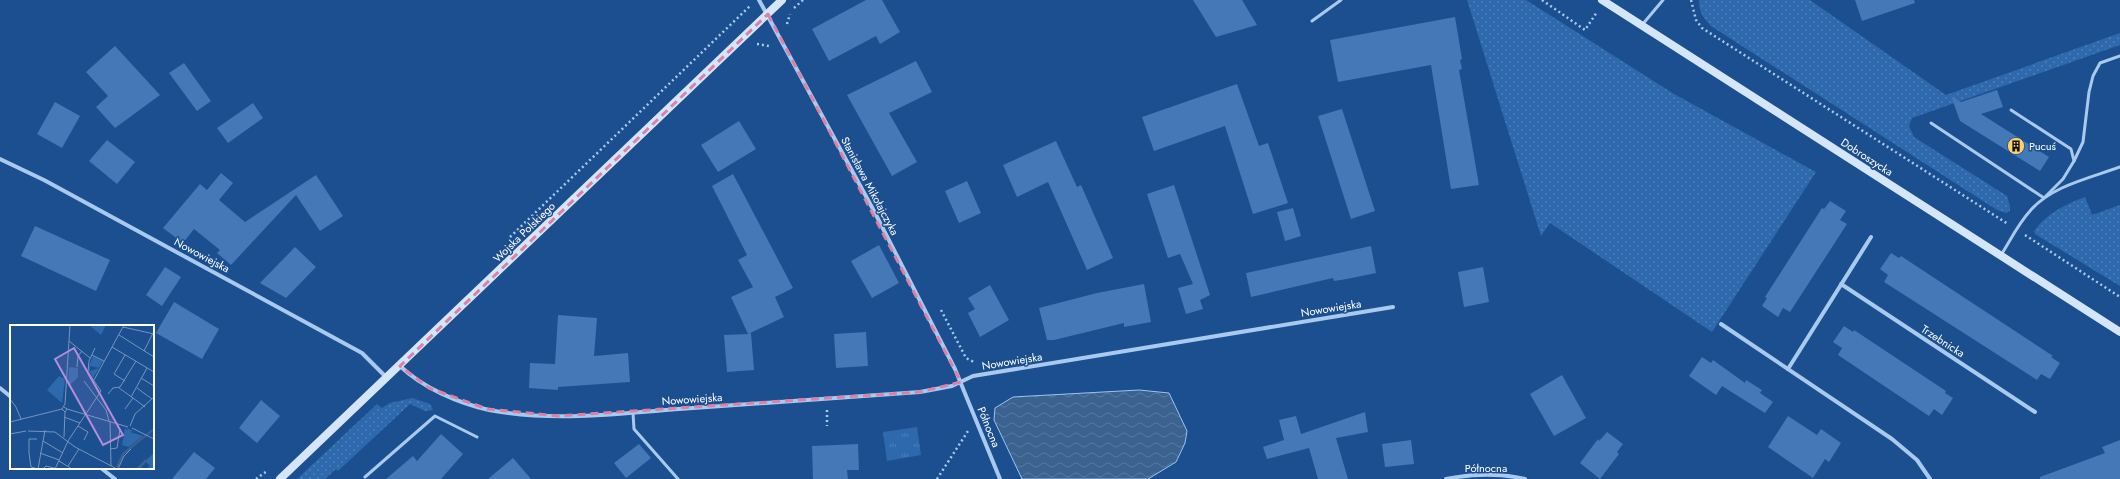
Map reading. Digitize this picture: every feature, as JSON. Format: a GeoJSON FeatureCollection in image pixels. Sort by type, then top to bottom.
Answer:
{"type":"FeatureCollection","features":[{"type":"Feature","properties":{"kind":"main road","name":"Wojska Polskiego"},"geometry":{"type":"LineString","coordinates":[[280,479],[388,378],[782,0]]}},
{"type":"Feature","properties":{"kind":"main road","name":"Dobroszycka"},"geometry":{"type":"LineString","coordinates":[[1602,0],[2120,332]]}},
{"type":"Feature","properties":{"kind":"street","name":"Stanisława Mikołajczyka"},"geometry":{"type":"LineString","coordinates":[[759,0],[768,14],[874,211],[961,382]]}},
{"type":"Feature","properties":{"kind":"street","name":"Nowowiejska"},"geometry":{"type":"LineString","coordinates":[[0,159],[44,180],[362,353],[388,378]]}},
{"type":"Feature","properties":{"kind":"street"},"geometry":{"type":"LineString","coordinates":[[1788,369],[1840,284],[1871,237]]}},
{"type":"Feature","properties":{"kind":"street","name":"Trzebnicka"},"geometry":{"type":"LineString","coordinates":[[1840,284],[2035,412]]}},
{"type":"Feature","properties":{"kind":"street","name":"Nowowiejska"},"geometry":{"type":"LineString","coordinates":[[400,366],[414,379],[429,388],[487,409],[515,414],[558,416],[633,413],[920,392],[952,386],[973,376],[1393,307]]}},
{"type":"Feature","properties":{"kind":"street"},"geometry":{"type":"LineString","coordinates":[[1721,324],[1892,439],[1917,460],[1930,479]]}},
{"type":"Feature","properties":{"kind":"street","name":"Północna"},"geometry":{"type":"LineString","coordinates":[[961,382],[1000,479]]}},
{"type":"Feature","properties":{"kind":"street"},"geometry":{"type":"LineString","coordinates":[[0,388],[10,396]]}},
{"type":"Feature","properties":{"kind":"street"},"geometry":{"type":"LineString","coordinates":[[102,469],[115,479]]}},
{"type":"Feature","properties":{"kind":"street","name":"Północna"},"geometry":{"type":"LineString","coordinates":[[1446,479],[1456,477],[1500,475],[1525,479]]}},
{"type":"Feature","properties":{"kind":"lane"},"geometry":{"type":"LineString","coordinates":[[1312,21],[1341,0]]}},
{"type":"Feature","properties":{"kind":"lane"},"geometry":{"type":"LineString","coordinates":[[1641,25],[1662,0]]}},
{"type":"Feature","properties":{"kind":"lane"},"geometry":{"type":"LineString","coordinates":[[2001,256],[2030,211],[2063,179],[2074,161],[2082,142],[2093,76],[2100,63],[2120,56]]}},
{"type":"Feature","properties":{"kind":"lane"},"geometry":{"type":"LineString","coordinates":[[2011,110],[2071,149],[2074,161]]}},
{"type":"Feature","properties":{"kind":"lane"},"geometry":{"type":"LineString","coordinates":[[1931,123],[2044,198]]}},
{"type":"Feature","properties":{"kind":"lane"},"geometry":{"type":"LineString","coordinates":[[2044,198],[2072,185],[2120,167]]}},
{"type":"Feature","properties":{"kind":"lane"},"geometry":{"type":"LineString","coordinates":[[633,413],[634,429],[678,479]]}},
{"type":"Feature","properties":{"kind":"lane"},"geometry":{"type":"LineString","coordinates":[[365,477],[435,416],[477,437]]}},
{"type":"Feature","properties":{"kind":"path"},"geometry":{"type":"LineString","coordinates":[[789,29],[787,24],[789,15],[803,0]]}},
{"type":"Feature","properties":{"kind":"path"},"geometry":{"type":"LineString","coordinates":[[1542,0],[1585,30],[1597,12]]}},
{"type":"Feature","properties":{"kind":"path"},"geometry":{"type":"LineString","coordinates":[[1691,0],[1696,20],[1702,28],[2120,297]]}},
{"type":"Feature","properties":{"kind":"path"},"geometry":{"type":"LineString","coordinates":[[756,44],[765,44],[773,48]]}},
{"type":"Feature","properties":{"kind":"path"},"geometry":{"type":"LineString","coordinates":[[938,304],[966,358],[972,362],[979,363]]}},
{"type":"Feature","properties":{"kind":"path"},"geometry":{"type":"LineString","coordinates":[[827,408],[827,426]]}},
{"type":"Feature","properties":{"kind":"path"},"geometry":{"type":"LineString","coordinates":[[937,479],[954,450],[976,421]]}},
{"type":"Feature","properties":{"kind":"highlighted area"},"geometry":{"type":"Polygon","coordinates":[[[768,14],[961,382],[920,392],[558,416],[487,409],[429,388],[400,366],[421,346],[768,14]]]}},
{"type":"Feature","properties":{"kind":"green space"},"geometry":{"type":"Polygon","coordinates":[[[1467,0],[1526,0],[1674,94],[1816,172],[1712,332],[1550,223],[1541,236],[1467,0]]]}},
{"type":"Feature","properties":{"kind":"green space"},"geometry":{"type":"Polygon","coordinates":[[[1699,0],[1810,0],[1946,95],[2120,33],[2120,45],[1912,118],[1909,126],[1914,137],[2007,196],[2010,211],[2006,213],[1997,210],[1711,26],[1702,14],[1699,0]]]}},
{"type":"Feature","properties":{"kind":"green space"},"geometry":{"type":"Polygon","coordinates":[[[2085,197],[2092,215],[2120,205],[2120,286],[2035,234],[2034,231],[2050,215],[2064,206],[2085,197]]]}},
{"type":"Feature","properties":{"kind":"green space"},"geometry":{"type":"Polygon","coordinates":[[[412,398],[430,404],[433,410],[425,411],[410,404],[338,471],[336,469],[325,479],[297,479],[377,404],[382,408],[390,403],[412,398]]]}},
{"type":"Feature","properties":{"kind":"green space"},"geometry":{"type":"Polygon","coordinates":[[[917,427],[921,455],[887,461],[883,432],[917,427]]]}},
{"type":"Feature","properties":{"kind":"water"},"geometry":{"type":"Polygon","coordinates":[[[1139,390],[1169,393],[1187,431],[1185,443],[1176,462],[1148,479],[1022,479],[994,420],[995,408],[1013,397],[1139,390]]]}},
{"type":"Feature","properties":{"kind":"building"},"geometry":{"type":"Polygon","coordinates":[[[866,0],[882,0],[900,32],[880,44],[876,36],[829,61],[812,29],[866,0]]]}},
{"type":"Feature","properties":{"kind":"building"},"geometry":{"type":"Polygon","coordinates":[[[1193,0],[1242,0],[1257,25],[1216,37],[1193,0]]]}},
{"type":"Feature","properties":{"kind":"building"},"geometry":{"type":"Polygon","coordinates":[[[1855,0],[1914,0],[1915,3],[1862,21],[1855,0]]]}},
{"type":"Feature","properties":{"kind":"building"},"geometry":{"type":"Polygon","coordinates":[[[1455,17],[1462,59],[1460,60],[1462,69],[1459,70],[1479,185],[1451,189],[1431,65],[1338,82],[1330,40],[1455,17]]]}},
{"type":"Feature","properties":{"kind":"building"},"geometry":{"type":"Polygon","coordinates":[[[115,46],[160,95],[115,128],[96,107],[108,96],[86,72],[115,46]]]}},
{"type":"Feature","properties":{"kind":"building"},"geometry":{"type":"Polygon","coordinates":[[[916,61],[932,92],[889,113],[917,162],[892,176],[847,95],[916,61]]]}},
{"type":"Feature","properties":{"kind":"building"},"geometry":{"type":"Polygon","coordinates":[[[184,63],[211,101],[197,111],[169,73],[184,63]]]}},
{"type":"Feature","properties":{"kind":"building"},"geometry":{"type":"Polygon","coordinates":[[[1237,84],[1259,146],[1268,143],[1288,203],[1253,214],[1225,126],[1154,151],[1142,117],[1237,84]]]}},
{"type":"Feature","properties":{"kind":"building"},"geometry":{"type":"Polygon","coordinates":[[[1997,90],[2003,107],[1981,114],[2049,157],[2040,171],[1960,121],[1951,96],[1961,102],[1997,90]]]}},
{"type":"Feature","properties":{"kind":"building"},"geometry":{"type":"Polygon","coordinates":[[[55,102],[80,116],[62,148],[37,134],[55,102]]]}},
{"type":"Feature","properties":{"kind":"building"},"geometry":{"type":"Polygon","coordinates":[[[253,103],[263,118],[228,143],[217,128],[253,103]]]}},
{"type":"Feature","properties":{"kind":"building"},"geometry":{"type":"Polygon","coordinates":[[[1342,109],[1375,211],[1351,219],[1318,116],[1342,109]]]}},
{"type":"Feature","properties":{"kind":"building"},"geometry":{"type":"Polygon","coordinates":[[[739,121],[756,149],[718,172],[701,145],[739,121]]]}},
{"type":"Feature","properties":{"kind":"building"},"geometry":{"type":"Polygon","coordinates":[[[107,140],[135,162],[117,184],[89,161],[107,140]]]}},
{"type":"Feature","properties":{"kind":"building"},"geometry":{"type":"Polygon","coordinates":[[[1056,141],[1077,187],[1081,185],[1113,258],[1087,270],[1048,182],[1017,197],[1003,165],[1056,141]]]}},
{"type":"Feature","properties":{"kind":"building"},"geometry":{"type":"Polygon","coordinates":[[[221,173],[233,183],[219,200],[245,222],[316,175],[343,216],[320,231],[296,195],[231,265],[217,253],[220,250],[194,229],[183,243],[163,228],[200,184],[207,190],[221,173]]]}},
{"type":"Feature","properties":{"kind":"building"},"geometry":{"type":"Polygon","coordinates":[[[733,174],[793,288],[775,297],[784,317],[748,334],[731,297],[753,287],[738,260],[747,255],[712,186],[733,174]]]}},
{"type":"Feature","properties":{"kind":"building"},"geometry":{"type":"Polygon","coordinates":[[[967,181],[981,213],[959,223],[945,191],[967,181]]]}},
{"type":"Feature","properties":{"kind":"building"},"geometry":{"type":"Polygon","coordinates":[[[1174,185],[1210,295],[1200,300],[1203,309],[1186,314],[1178,288],[1193,284],[1180,254],[1168,258],[1147,194],[1174,185]]]}},
{"type":"Feature","properties":{"kind":"building"},"geometry":{"type":"Polygon","coordinates":[[[1830,201],[1846,211],[1840,220],[1847,224],[1790,312],[1783,308],[1778,317],[1762,306],[1767,298],[1765,297],[1822,208],[1824,209],[1830,201]]]}},
{"type":"Feature","properties":{"kind":"building"},"geometry":{"type":"Polygon","coordinates":[[[1293,208],[1301,236],[1285,241],[1277,212],[1293,208]]]}},
{"type":"Feature","properties":{"kind":"building"},"geometry":{"type":"Polygon","coordinates":[[[35,226],[110,260],[96,291],[21,256],[35,226]]]}},
{"type":"Feature","properties":{"kind":"building"},"geometry":{"type":"Polygon","coordinates":[[[879,245],[899,283],[872,298],[851,261],[879,245]]]}},
{"type":"Feature","properties":{"kind":"building"},"geometry":{"type":"Polygon","coordinates":[[[1371,246],[1376,273],[1334,281],[1333,278],[1251,297],[1246,273],[1371,246]]]}},
{"type":"Feature","properties":{"kind":"building"},"geometry":{"type":"Polygon","coordinates":[[[295,247],[316,267],[286,298],[260,283],[295,247]]]}},
{"type":"Feature","properties":{"kind":"building"},"geometry":{"type":"Polygon","coordinates":[[[1891,253],[1899,258],[1901,256],[2053,356],[2051,357],[2060,363],[2050,379],[2041,374],[2037,380],[1884,282],[1888,275],[1880,269],[1891,253]]]}},
{"type":"Feature","properties":{"kind":"building"},"geometry":{"type":"Polygon","coordinates":[[[165,267],[181,277],[162,306],[146,295],[165,267]]]}},
{"type":"Feature","properties":{"kind":"building"},"geometry":{"type":"Polygon","coordinates":[[[1483,267],[1489,302],[1464,307],[1458,272],[1483,267]]]}},
{"type":"Feature","properties":{"kind":"building"},"geometry":{"type":"Polygon","coordinates":[[[1144,284],[1151,322],[1124,327],[1124,323],[1054,340],[1047,340],[1039,308],[1097,293],[1144,284]]]}},
{"type":"Feature","properties":{"kind":"building"},"geometry":{"type":"Polygon","coordinates":[[[990,285],[1009,320],[980,337],[968,313],[975,309],[968,298],[990,285]]]}},
{"type":"Feature","properties":{"kind":"building"},"geometry":{"type":"Polygon","coordinates":[[[174,302],[219,329],[202,359],[156,333],[174,302]]]}},
{"type":"Feature","properties":{"kind":"building"},"geometry":{"type":"Polygon","coordinates":[[[558,315],[597,318],[594,356],[628,353],[630,382],[558,387],[558,390],[529,388],[530,363],[555,364],[558,315]]]}},
{"type":"Feature","properties":{"kind":"building"},"geometry":{"type":"Polygon","coordinates":[[[1844,326],[1853,332],[1854,330],[1946,391],[1945,393],[1953,398],[1942,415],[1934,409],[1929,416],[1838,355],[1842,348],[1833,342],[1844,326]]]}},
{"type":"Feature","properties":{"kind":"building"},"geometry":{"type":"Polygon","coordinates":[[[866,332],[868,366],[836,368],[834,334],[866,332]]]}},
{"type":"Feature","properties":{"kind":"building"},"geometry":{"type":"Polygon","coordinates":[[[751,333],[754,370],[727,372],[724,335],[751,333]]]}},
{"type":"Feature","properties":{"kind":"building"},"geometry":{"type":"Polygon","coordinates":[[[1702,357],[1711,363],[1713,360],[1745,383],[1746,380],[1762,390],[1760,393],[1773,402],[1765,413],[1722,386],[1716,395],[1689,376],[1702,357]]]}},
{"type":"Feature","properties":{"kind":"building"},"geometry":{"type":"Polygon","coordinates":[[[1562,375],[1586,418],[1554,436],[1530,394],[1562,375]]]}},
{"type":"Feature","properties":{"kind":"building"},"geometry":{"type":"Polygon","coordinates":[[[261,400],[280,416],[257,443],[239,428],[261,400]]]}},
{"type":"Feature","properties":{"kind":"building"},"geometry":{"type":"Polygon","coordinates":[[[1365,412],[1368,432],[1336,438],[1348,479],[1318,479],[1309,448],[1267,459],[1263,447],[1284,440],[1279,420],[1296,416],[1301,434],[1365,412]]]}},
{"type":"Feature","properties":{"kind":"building"},"geometry":{"type":"Polygon","coordinates":[[[1788,416],[1817,435],[1821,429],[1841,443],[1829,462],[1825,459],[1813,478],[1768,447],[1788,416]]]}},
{"type":"Feature","properties":{"kind":"building"},"geometry":{"type":"Polygon","coordinates":[[[1607,432],[1623,444],[1617,452],[1619,454],[1600,479],[1580,463],[1598,439],[1599,441],[1607,432]]]}},
{"type":"Feature","properties":{"kind":"building"},"geometry":{"type":"Polygon","coordinates":[[[441,434],[463,454],[441,479],[386,479],[413,456],[417,461],[441,434]]]}},
{"type":"Feature","properties":{"kind":"building"},"geometry":{"type":"Polygon","coordinates":[[[1411,440],[1414,464],[1385,467],[1382,444],[1411,440]]]}},
{"type":"Feature","properties":{"kind":"building"},"geometry":{"type":"Polygon","coordinates":[[[2120,440],[2120,479],[2040,479],[2040,477],[2105,453],[2102,447],[2120,440]]]}},
{"type":"Feature","properties":{"kind":"building"},"geometry":{"type":"Polygon","coordinates":[[[639,444],[651,458],[626,478],[614,463],[639,444]]]}},
{"type":"Feature","properties":{"kind":"building"},"geometry":{"type":"Polygon","coordinates":[[[858,444],[859,470],[847,470],[848,479],[813,479],[812,446],[858,444]]]}},
{"type":"Feature","properties":{"kind":"building"},"geometry":{"type":"Polygon","coordinates":[[[194,452],[215,468],[206,479],[172,479],[194,452]]]}},
{"type":"Feature","properties":{"kind":"building"},"geometry":{"type":"Polygon","coordinates":[[[513,458],[531,479],[488,479],[513,458]]]}},
{"type":"Feature","properties":{"kind":"place","name":"Pucuś"},"geometry":{"type":"Point","coordinates":[2016,146]}}]}
